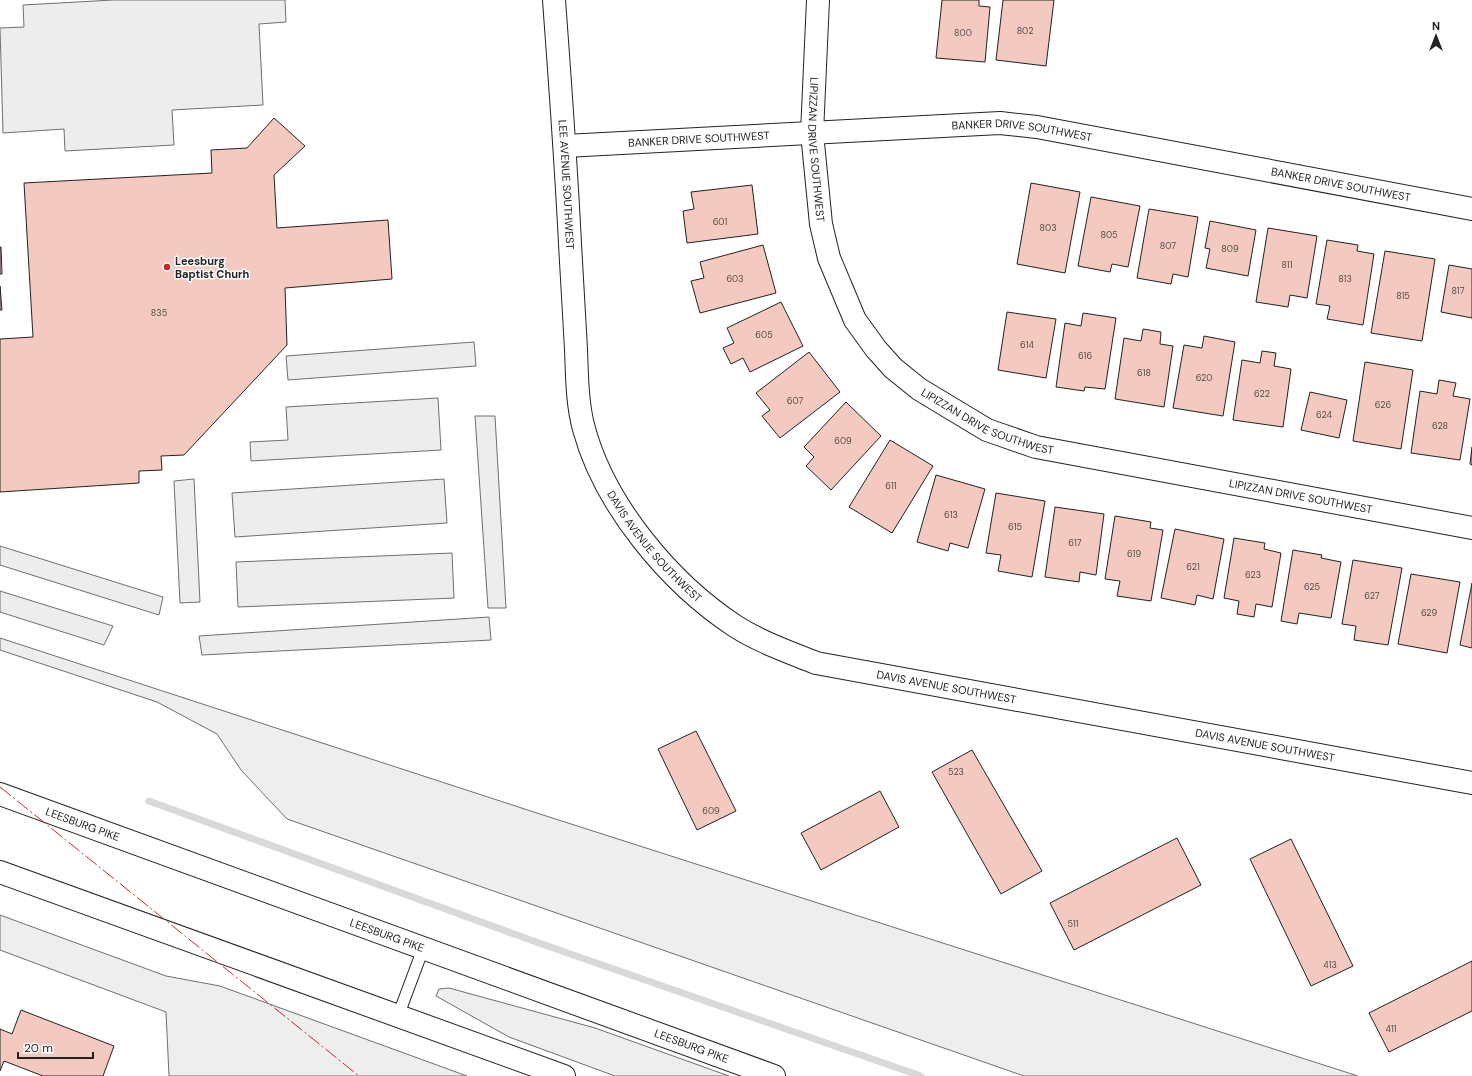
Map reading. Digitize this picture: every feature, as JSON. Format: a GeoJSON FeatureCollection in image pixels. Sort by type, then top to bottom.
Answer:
{"type":"FeatureCollection","features":[{"type":"Feature","properties":{"kind":"main road","name":"LEE AVENUE SOUTHWEST"},"geometry":{"type":"LineString","coordinates":[[554,0],[565,146],[577,370]]}},
{"type":"Feature","properties":{"kind":"main road","name":"LIPIZZAN DRIVE SOUTHWEST"},"geometry":{"type":"LineString","coordinates":[[818,0],[812,133],[820,224],[829,258],[855,320],[876,349],[893,368],[919,389],[981,427],[1036,447],[1472,528]]}},
{"type":"Feature","properties":{"kind":"main road","name":"BANKER DRIVE SOUTHWEST"},"geometry":{"type":"LineString","coordinates":[[565,146],[1000,123],[1037,127],[1472,209]]}},
{"type":"Feature","properties":{"kind":"main road","name":"DAVIS AVENUE SOUTHWEST"},"geometry":{"type":"LineString","coordinates":[[577,370],[584,428],[590,447],[615,500],[634,529],[664,565],[703,602],[736,627],[773,647],[816,663],[1472,783]]}},
{"type":"Feature","properties":{"kind":"main road","name":"LEESBURG PIKE"},"geometry":{"type":"LineString","coordinates":[[0,794],[774,1076]]}},
{"type":"Feature","properties":{"kind":"main road"},"geometry":{"type":"LineString","coordinates":[[0,872],[564,1076]]}},
{"type":"Feature","properties":{"kind":"lane"},"geometry":{"type":"LineString","coordinates":[[398,1016],[423,949]]}},
{"type":"Feature","properties":{"kind":"shaded area"},"geometry":{"type":"Polygon","coordinates":[[[113,0],[285,0],[286,22],[259,24],[263,105],[172,110],[174,145],[65,151],[64,129],[3,133],[0,28],[24,27],[23,5],[113,0]]]}},
{"type":"Feature","properties":{"kind":"shaded area"},"geometry":{"type":"Polygon","coordinates":[[[474,342],[476,366],[288,380],[286,356],[474,342]]]}},
{"type":"Feature","properties":{"kind":"shaded area"},"geometry":{"type":"Polygon","coordinates":[[[438,398],[441,450],[251,461],[250,442],[288,440],[286,407],[438,398]]]}},
{"type":"Feature","properties":{"kind":"shaded area"},"geometry":{"type":"Polygon","coordinates":[[[475,416],[495,416],[506,608],[488,608],[475,416]]]}},
{"type":"Feature","properties":{"kind":"shaded area"},"geometry":{"type":"Polygon","coordinates":[[[194,479],[200,602],[180,603],[174,481],[194,479]]]}},
{"type":"Feature","properties":{"kind":"shaded area"},"geometry":{"type":"Polygon","coordinates":[[[444,479],[447,523],[235,537],[232,493],[444,479]]]}},
{"type":"Feature","properties":{"kind":"shaded area"},"geometry":{"type":"Polygon","coordinates":[[[0,546],[163,597],[159,615],[0,565],[0,546]]]}},
{"type":"Feature","properties":{"kind":"shaded area"},"geometry":{"type":"Polygon","coordinates":[[[452,553],[454,598],[238,607],[236,562],[452,553]]]}},
{"type":"Feature","properties":{"kind":"shaded area"},"geometry":{"type":"Polygon","coordinates":[[[0,591],[113,626],[104,645],[0,612],[0,591]]]}},
{"type":"Feature","properties":{"kind":"shaded area"},"geometry":{"type":"Polygon","coordinates":[[[489,617],[491,640],[202,655],[199,636],[489,617]]]}},
{"type":"Feature","properties":{"kind":"shaded area"},"geometry":{"type":"Polygon","coordinates":[[[0,638],[543,815],[1358,1076],[1024,1076],[287,819],[241,770],[217,734],[157,702],[0,650],[0,638]]]}},
{"type":"Feature","properties":{"kind":"shaded area"},"geometry":{"type":"Polygon","coordinates":[[[0,915],[166,976],[220,986],[467,1076],[169,1076],[166,1012],[0,950],[0,915]]]}},
{"type":"Feature","properties":{"kind":"shaded area"},"geometry":{"type":"Polygon","coordinates":[[[449,988],[595,1028],[729,1076],[615,1076],[509,1037],[436,996],[439,989],[449,988]]]}},
{"type":"Feature","properties":{"kind":"building"},"geometry":{"type":"Polygon","coordinates":[[[942,0],[979,0],[979,6],[990,7],[985,62],[936,58],[942,0]]]}},
{"type":"Feature","properties":{"kind":"building"},"geometry":{"type":"Polygon","coordinates":[[[1003,0],[1054,0],[1046,66],[996,60],[1003,0]]]}},
{"type":"Feature","properties":{"kind":"building"},"geometry":{"type":"Polygon","coordinates":[[[274,118],[305,146],[274,175],[277,228],[388,220],[392,279],[285,288],[287,345],[184,455],[161,456],[162,470],[139,471],[139,483],[0,492],[0,339],[33,337],[24,183],[212,173],[211,150],[247,148],[274,118]]]}},
{"type":"Feature","properties":{"kind":"building"},"geometry":{"type":"Polygon","coordinates":[[[1031,183],[1080,192],[1065,273],[1017,264],[1031,183]]]}},
{"type":"Feature","properties":{"kind":"building"},"geometry":{"type":"Polygon","coordinates":[[[752,185],[758,234],[687,243],[683,211],[694,209],[691,192],[752,185]]]}},
{"type":"Feature","properties":{"kind":"building"},"geometry":{"type":"Polygon","coordinates":[[[1091,197],[1140,206],[1128,267],[1112,264],[1110,272],[1078,266],[1091,197]]]}},
{"type":"Feature","properties":{"kind":"building"},"geometry":{"type":"Polygon","coordinates":[[[1149,209],[1198,217],[1188,277],[1173,274],[1171,284],[1137,278],[1149,209]]]}},
{"type":"Feature","properties":{"kind":"building"},"geometry":{"type":"Polygon","coordinates":[[[1210,221],[1256,230],[1248,276],[1206,268],[1210,249],[1205,248],[1210,221]]]}},
{"type":"Feature","properties":{"kind":"building"},"geometry":{"type":"Polygon","coordinates":[[[1268,228],[1317,236],[1307,298],[1290,295],[1288,307],[1256,302],[1268,228]]]}},
{"type":"Feature","properties":{"kind":"building"},"geometry":{"type":"Polygon","coordinates":[[[1327,240],[1358,245],[1357,251],[1374,254],[1363,325],[1327,319],[1330,306],[1316,304],[1327,240]]]}},
{"type":"Feature","properties":{"kind":"building"},"geometry":{"type":"Polygon","coordinates":[[[763,245],[776,293],[700,313],[691,281],[704,278],[700,262],[763,245]]]}},
{"type":"Feature","properties":{"kind":"building"},"geometry":{"type":"Polygon","coordinates":[[[0,247],[2,274],[0,274],[0,247]]]}},
{"type":"Feature","properties":{"kind":"building"},"geometry":{"type":"Polygon","coordinates":[[[1385,251],[1435,259],[1422,341],[1371,333],[1385,251]]]}},
{"type":"Feature","properties":{"kind":"building"},"geometry":{"type":"Polygon","coordinates":[[[1449,265],[1472,269],[1472,318],[1441,312],[1449,265]]]}},
{"type":"Feature","properties":{"kind":"building"},"geometry":{"type":"Polygon","coordinates":[[[0,286],[2,310],[0,310],[0,286]]]}},
{"type":"Feature","properties":{"kind":"building"},"geometry":{"type":"Polygon","coordinates":[[[781,302],[803,346],[750,372],[743,358],[731,364],[723,348],[734,343],[727,328],[781,302]]]}},
{"type":"Feature","properties":{"kind":"building"},"geometry":{"type":"Polygon","coordinates":[[[1007,312],[1056,319],[1046,378],[998,370],[1007,312]]]}},
{"type":"Feature","properties":{"kind":"building"},"geometry":{"type":"Polygon","coordinates":[[[1083,313],[1116,318],[1105,389],[1085,387],[1084,391],[1056,387],[1065,323],[1081,326],[1083,313]]]}},
{"type":"Feature","properties":{"kind":"building"},"geometry":{"type":"Polygon","coordinates":[[[1143,329],[1161,332],[1160,344],[1173,346],[1164,407],[1115,399],[1124,338],[1141,341],[1143,329]]]}},
{"type":"Feature","properties":{"kind":"building"},"geometry":{"type":"Polygon","coordinates":[[[1204,336],[1235,342],[1223,416],[1173,408],[1184,345],[1202,348],[1204,336]]]}},
{"type":"Feature","properties":{"kind":"building"},"geometry":{"type":"Polygon","coordinates":[[[1262,351],[1276,353],[1274,366],[1291,369],[1283,427],[1233,420],[1242,360],[1260,363],[1262,351]]]}},
{"type":"Feature","properties":{"kind":"building"},"geometry":{"type":"Polygon","coordinates":[[[809,352],[840,392],[780,438],[762,416],[770,410],[756,393],[809,352]]]}},
{"type":"Feature","properties":{"kind":"building"},"geometry":{"type":"Polygon","coordinates":[[[1365,362],[1413,370],[1401,449],[1353,441],[1365,362]]]}},
{"type":"Feature","properties":{"kind":"building"},"geometry":{"type":"Polygon","coordinates":[[[1439,380],[1456,383],[1453,396],[1470,399],[1460,460],[1411,453],[1420,391],[1437,394],[1439,380]]]}},
{"type":"Feature","properties":{"kind":"building"},"geometry":{"type":"Polygon","coordinates":[[[1310,392],[1347,400],[1339,438],[1301,430],[1310,392]]]}},
{"type":"Feature","properties":{"kind":"building"},"geometry":{"type":"Polygon","coordinates":[[[846,402],[881,436],[831,490],[806,466],[814,457],[804,447],[846,402]]]}},
{"type":"Feature","properties":{"kind":"building"},"geometry":{"type":"Polygon","coordinates":[[[890,440],[933,466],[892,533],[849,507],[890,440]]]}},
{"type":"Feature","properties":{"kind":"building"},"geometry":{"type":"Polygon","coordinates":[[[1472,447],[1472,465],[1470,464],[1472,447]]]}},
{"type":"Feature","properties":{"kind":"building"},"geometry":{"type":"Polygon","coordinates":[[[936,475],[985,489],[968,548],[950,543],[948,551],[917,542],[936,475]]]}},
{"type":"Feature","properties":{"kind":"building"},"geometry":{"type":"Polygon","coordinates":[[[996,493],[1045,501],[1032,577],[998,571],[1001,555],[986,553],[996,493]]]}},
{"type":"Feature","properties":{"kind":"building"},"geometry":{"type":"Polygon","coordinates":[[[1055,507],[1104,514],[1096,575],[1080,572],[1079,582],[1045,577],[1055,507]]]}},
{"type":"Feature","properties":{"kind":"building"},"geometry":{"type":"Polygon","coordinates":[[[1115,516],[1151,522],[1150,528],[1163,530],[1151,601],[1117,596],[1120,581],[1105,579],[1115,516]]]}},
{"type":"Feature","properties":{"kind":"building"},"geometry":{"type":"Polygon","coordinates":[[[1175,529],[1224,539],[1213,599],[1197,595],[1195,605],[1161,598],[1175,529]]]}},
{"type":"Feature","properties":{"kind":"building"},"geometry":{"type":"Polygon","coordinates":[[[1234,538],[1265,543],[1264,549],[1281,553],[1272,607],[1256,604],[1254,617],[1237,614],[1239,601],[1224,598],[1234,538]]]}},
{"type":"Feature","properties":{"kind":"building"},"geometry":{"type":"Polygon","coordinates":[[[1293,550],[1322,555],[1321,558],[1341,562],[1331,618],[1299,613],[1297,624],[1281,621],[1293,550]]]}},
{"type":"Feature","properties":{"kind":"building"},"geometry":{"type":"Polygon","coordinates":[[[1353,560],[1402,568],[1388,645],[1354,640],[1356,626],[1342,624],[1353,560]]]}},
{"type":"Feature","properties":{"kind":"building"},"geometry":{"type":"Polygon","coordinates":[[[1411,574],[1460,582],[1447,653],[1398,644],[1411,574]]]}},
{"type":"Feature","properties":{"kind":"building"},"geometry":{"type":"Polygon","coordinates":[[[1472,583],[1472,648],[1460,645],[1472,583]]]}},
{"type":"Feature","properties":{"kind":"building"},"geometry":{"type":"Polygon","coordinates":[[[696,731],[736,811],[697,830],[658,749],[696,731]]]}},
{"type":"Feature","properties":{"kind":"building"},"geometry":{"type":"Polygon","coordinates":[[[972,750],[1042,871],[1001,894],[932,772],[972,750]]]}},
{"type":"Feature","properties":{"kind":"building"},"geometry":{"type":"Polygon","coordinates":[[[880,791],[899,827],[821,870],[801,833],[880,791]]]}},
{"type":"Feature","properties":{"kind":"building"},"geometry":{"type":"Polygon","coordinates":[[[1177,838],[1201,885],[1074,950],[1050,903],[1177,838]]]}},
{"type":"Feature","properties":{"kind":"building"},"geometry":{"type":"Polygon","coordinates":[[[1291,839],[1353,966],[1311,986],[1250,859],[1291,839]]]}},
{"type":"Feature","properties":{"kind":"building"},"geometry":{"type":"Polygon","coordinates":[[[1472,961],[1472,1011],[1389,1052],[1369,1013],[1472,961]]]}},
{"type":"Feature","properties":{"kind":"building"},"geometry":{"type":"Polygon","coordinates":[[[21,1010],[114,1046],[103,1076],[43,1076],[4,1061],[0,1071],[0,1029],[12,1034],[21,1010]]]}},
{"type":"Feature","properties":{"kind":"waterway"},"geometry":{"type":"LineString","coordinates":[[149,801],[539,943],[921,1076]]}},
{"type":"Feature","properties":{"kind":"power"},"geometry":{"type":"LineString","coordinates":[[0,787],[359,1076]]}},
{"type":"Feature","properties":{"kind":"place","name":"Leesburg Baptist Churh"},"geometry":{"type":"Point","coordinates":[167,267]}}]}
